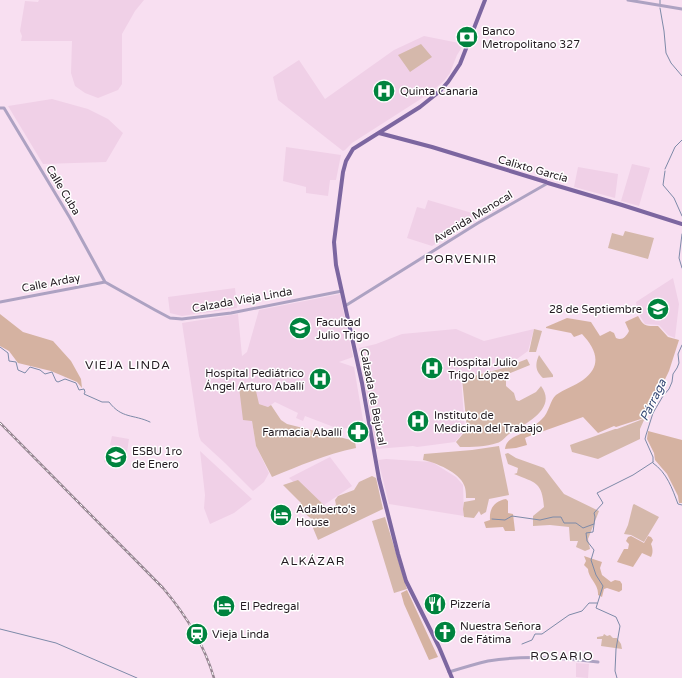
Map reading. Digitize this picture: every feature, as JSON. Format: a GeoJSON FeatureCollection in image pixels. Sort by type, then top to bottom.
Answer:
{"type":"FeatureCollection","features":[{"type":"Feature","properties":{"kind":"main road","name":"Calzada de Bejucal"},"geometry":{"type":"LineString","coordinates":[[452,678],[439,647],[408,586],[398,554],[378,477],[362,383],[336,265],[334,249],[344,166],[348,155],[353,149],[433,98],[448,82],[464,55],[485,0]]}},
{"type":"Feature","properties":{"kind":"main road","name":"Calixto García"},"geometry":{"type":"LineString","coordinates":[[380,133],[432,147],[682,224]]}},
{"type":"Feature","properties":{"kind":"street"},"geometry":{"type":"LineString","coordinates":[[628,0],[682,9]]}},
{"type":"Feature","properties":{"kind":"street","name":"Calle Cuba"},"geometry":{"type":"LineString","coordinates":[[0,108],[4,108],[70,218],[106,282]]}},
{"type":"Feature","properties":{"kind":"street","name":"Avenida Menocal"},"geometry":{"type":"LineString","coordinates":[[345,306],[478,223],[547,183]]}},
{"type":"Feature","properties":{"kind":"street","name":"Calzada Vieja Linda"},"geometry":{"type":"LineString","coordinates":[[106,282],[166,316],[178,319],[231,313],[342,291]]}},
{"type":"Feature","properties":{"kind":"street","name":"Calle Arday"},"geometry":{"type":"LineString","coordinates":[[0,302],[106,282]]}},
{"type":"Feature","properties":{"kind":"street"},"geometry":{"type":"LineString","coordinates":[[449,672],[488,662],[524,657],[561,657],[598,662]]}},
{"type":"Feature","properties":{"kind":"shaded area"},"geometry":{"type":"Polygon","coordinates":[[[39,0],[144,0],[135,11],[122,34],[122,84],[118,90],[98,98],[85,93],[75,86],[71,73],[72,41],[21,41],[22,36],[20,31],[25,1],[38,2],[39,0]]]}},
{"type":"Feature","properties":{"kind":"shaded area","name":"Quinta Canaria"},"geometry":{"type":"Polygon","coordinates":[[[424,36],[464,44],[457,55],[450,73],[444,81],[427,95],[352,143],[343,151],[278,100],[273,77],[299,60],[325,99],[394,50],[424,36]]]}},
{"type":"Feature","properties":{"kind":"shaded area"},"geometry":{"type":"Polygon","coordinates":[[[421,44],[432,57],[410,72],[398,55],[421,44]]]}},
{"type":"Feature","properties":{"kind":"shaded area"},"geometry":{"type":"Polygon","coordinates":[[[52,99],[88,109],[108,119],[123,133],[106,162],[43,164],[8,106],[52,99]]]}},
{"type":"Feature","properties":{"kind":"shaded area"},"geometry":{"type":"Polygon","coordinates":[[[286,147],[341,155],[336,180],[330,180],[328,196],[306,193],[306,187],[283,181],[286,147]]]}},
{"type":"Feature","properties":{"kind":"shaded area"},"geometry":{"type":"Polygon","coordinates":[[[632,164],[650,168],[639,206],[621,201],[632,164]]]}},
{"type":"Feature","properties":{"kind":"shaded area"},"geometry":{"type":"Polygon","coordinates":[[[578,167],[618,174],[615,198],[574,187],[578,167]]]}},
{"type":"Feature","properties":{"kind":"shaded area"},"geometry":{"type":"Polygon","coordinates":[[[428,200],[479,215],[479,217],[432,246],[407,238],[417,207],[425,209],[428,200]]]}},
{"type":"Feature","properties":{"kind":"shaded area"},"geometry":{"type":"Polygon","coordinates":[[[625,231],[654,238],[648,259],[608,248],[612,233],[623,236],[625,231]]]}},
{"type":"Feature","properties":{"kind":"shaded area","name":"28 de Septiembre"},"geometry":{"type":"Polygon","coordinates":[[[673,278],[679,304],[675,338],[668,335],[659,325],[645,324],[638,313],[636,302],[673,278]]]}},
{"type":"Feature","properties":{"kind":"shaded area"},"geometry":{"type":"Polygon","coordinates":[[[235,288],[237,308],[182,316],[170,313],[168,297],[235,288]]]}},
{"type":"Feature","properties":{"kind":"shaded area"},"geometry":{"type":"Polygon","coordinates":[[[340,294],[353,357],[339,362],[354,367],[364,426],[339,429],[305,416],[303,421],[296,418],[298,413],[275,402],[268,407],[259,404],[252,421],[256,446],[269,473],[264,482],[253,491],[201,441],[182,323],[238,314],[242,356],[247,352],[259,310],[340,294]]]}},
{"type":"Feature","properties":{"kind":"shaded area"},"geometry":{"type":"Polygon","coordinates":[[[0,314],[23,332],[53,341],[71,361],[81,379],[82,388],[77,382],[51,371],[18,363],[9,351],[0,346],[0,314]]]}},
{"type":"Feature","properties":{"kind":"shaded area"},"geometry":{"type":"Polygon","coordinates":[[[638,316],[644,324],[648,326],[658,326],[668,337],[679,340],[669,371],[647,417],[616,427],[614,426],[598,433],[583,417],[525,438],[527,445],[505,449],[510,440],[530,429],[542,419],[556,395],[583,380],[593,369],[595,363],[594,351],[582,334],[574,337],[571,333],[546,327],[567,318],[591,322],[600,336],[610,331],[614,333],[616,338],[622,339],[629,331],[625,322],[638,316]]]}},
{"type":"Feature","properties":{"kind":"shaded area"},"geometry":{"type":"Polygon","coordinates":[[[456,329],[484,341],[534,329],[528,351],[506,367],[461,378],[465,430],[455,442],[417,447],[376,449],[359,348],[376,344],[402,334],[456,329]]]}},
{"type":"Feature","properties":{"kind":"shaded area"},"geometry":{"type":"Polygon","coordinates":[[[534,329],[542,331],[536,352],[529,352],[534,329]]]}},
{"type":"Feature","properties":{"kind":"shaded area"},"geometry":{"type":"Polygon","coordinates":[[[539,355],[553,377],[543,378],[538,373],[536,364],[539,355]]]}},
{"type":"Feature","properties":{"kind":"shaded area"},"geometry":{"type":"Polygon","coordinates":[[[527,359],[530,365],[508,374],[506,377],[506,386],[514,393],[516,400],[519,401],[536,392],[541,386],[545,394],[543,409],[531,420],[509,434],[502,441],[484,446],[460,447],[456,442],[467,429],[462,379],[507,367],[527,359]]]}},
{"type":"Feature","properties":{"kind":"shaded area"},"geometry":{"type":"Polygon","coordinates":[[[244,386],[256,391],[259,404],[268,407],[271,405],[281,420],[287,424],[355,441],[356,448],[323,457],[272,477],[256,446],[252,421],[243,420],[239,387],[244,386]]]}},
{"type":"Feature","properties":{"kind":"shaded area"},"geometry":{"type":"Polygon","coordinates":[[[643,419],[644,420],[640,429],[640,439],[598,459],[572,452],[570,445],[643,419]]]}},
{"type":"Feature","properties":{"kind":"shaded area"},"geometry":{"type":"Polygon","coordinates":[[[648,431],[682,440],[682,503],[679,503],[678,496],[667,474],[655,460],[654,453],[647,439],[648,431]]]}},
{"type":"Feature","properties":{"kind":"shaded area"},"geometry":{"type":"Polygon","coordinates":[[[112,436],[129,439],[125,465],[104,462],[108,449],[121,451],[121,447],[110,445],[112,436]]]}},
{"type":"Feature","properties":{"kind":"shaded area"},"geometry":{"type":"Polygon","coordinates":[[[499,446],[509,495],[489,499],[486,512],[481,515],[479,511],[474,518],[464,517],[464,502],[475,500],[475,498],[466,498],[465,487],[458,476],[434,463],[423,460],[424,454],[499,446]]]}},
{"type":"Feature","properties":{"kind":"shaded area"},"geometry":{"type":"Polygon","coordinates":[[[200,451],[252,499],[234,513],[210,524],[204,508],[205,495],[200,451]]]}},
{"type":"Feature","properties":{"kind":"shaded area"},"geometry":{"type":"Polygon","coordinates":[[[508,453],[516,458],[544,468],[564,494],[599,511],[588,539],[590,549],[585,551],[576,547],[578,541],[570,541],[569,527],[550,525],[533,526],[533,516],[544,507],[542,493],[536,484],[514,474],[517,473],[518,468],[508,464],[505,454],[508,453]]]}},
{"type":"Feature","properties":{"kind":"shaded area"},"geometry":{"type":"Polygon","coordinates":[[[330,457],[352,486],[321,507],[289,478],[330,457]]]}},
{"type":"Feature","properties":{"kind":"shaded area"},"geometry":{"type":"Polygon","coordinates":[[[386,459],[432,462],[456,477],[463,485],[464,516],[389,504],[378,460],[386,459]]]}},
{"type":"Feature","properties":{"kind":"shaded area"},"geometry":{"type":"Polygon","coordinates":[[[372,476],[376,478],[383,509],[318,540],[313,528],[314,521],[297,507],[301,503],[283,485],[298,480],[328,509],[336,505],[335,500],[338,496],[354,490],[359,482],[372,476]]]}},
{"type":"Feature","properties":{"kind":"shaded area"},"geometry":{"type":"Polygon","coordinates":[[[506,499],[508,501],[508,513],[513,514],[515,531],[505,531],[503,527],[486,528],[484,522],[490,520],[492,509],[496,503],[506,499]]]}},
{"type":"Feature","properties":{"kind":"shaded area"},"geometry":{"type":"Polygon","coordinates":[[[634,504],[659,517],[644,542],[631,535],[624,534],[634,504]]]}},
{"type":"Feature","properties":{"kind":"shaded area"},"geometry":{"type":"Polygon","coordinates":[[[385,517],[407,589],[394,593],[372,521],[385,517]]]}},
{"type":"Feature","properties":{"kind":"shaded area"},"geometry":{"type":"Polygon","coordinates":[[[631,536],[644,543],[648,536],[653,540],[651,544],[651,557],[642,553],[633,567],[617,562],[624,549],[628,549],[629,544],[626,541],[628,537],[631,536]]]}},
{"type":"Feature","properties":{"kind":"shaded area"},"geometry":{"type":"Polygon","coordinates":[[[584,556],[602,562],[600,568],[602,575],[611,582],[615,580],[620,581],[622,584],[622,590],[619,592],[607,588],[604,589],[602,597],[598,595],[597,588],[588,572],[588,569],[584,565],[586,561],[584,556]]]}},
{"type":"Feature","properties":{"kind":"shaded area"},"geometry":{"type":"Polygon","coordinates":[[[407,590],[438,657],[429,660],[404,604],[401,593],[407,590]]]}},
{"type":"Feature","properties":{"kind":"shaded area"},"geometry":{"type":"Polygon","coordinates":[[[604,634],[617,638],[622,649],[601,646],[602,639],[597,639],[597,637],[603,636],[604,634]]]}},
{"type":"Feature","properties":{"kind":"shaded area"},"geometry":{"type":"Polygon","coordinates":[[[576,663],[589,664],[588,678],[576,677],[576,663]]]}},
{"type":"Feature","properties":{"kind":"waterway","name":"Párraga"},"geometry":{"type":"LineString","coordinates":[[660,8],[666,53],[671,63],[682,76]]}},
{"type":"Feature","properties":{"kind":"waterway","name":"Párraga"},"geometry":{"type":"LineString","coordinates":[[665,169],[675,147],[682,140]]}},
{"type":"Feature","properties":{"kind":"waterway","name":"Párraga"},"geometry":{"type":"LineString","coordinates":[[665,171],[663,185],[674,198],[682,216]]}},
{"type":"Feature","properties":{"kind":"waterway","name":"Párraga"},"geometry":{"type":"LineString","coordinates":[[682,234],[679,258],[682,268]]}},
{"type":"Feature","properties":{"kind":"waterway","name":"Párraga"},"geometry":{"type":"LineString","coordinates":[[653,462],[653,457],[645,439],[653,413],[672,382],[673,374],[679,363],[678,354],[682,345]]}},
{"type":"Feature","properties":{"kind":"waterway"},"geometry":{"type":"LineString","coordinates":[[0,347],[8,353],[9,361],[16,362],[18,370],[25,373],[30,367],[40,370],[45,374],[52,372],[56,381],[58,382],[65,379],[76,383],[79,390],[84,389],[84,394],[102,402],[109,402],[123,414],[150,422]]}},
{"type":"Feature","properties":{"kind":"waterway"},"geometry":{"type":"LineString","coordinates":[[617,678],[615,671],[616,649],[620,626],[616,617],[596,608],[603,586],[596,575],[591,560],[594,550],[587,541],[586,533],[593,532],[595,517],[594,513],[603,503],[597,493],[633,475],[653,462]]}},
{"type":"Feature","properties":{"kind":"waterway"},"geometry":{"type":"LineString","coordinates":[[653,463],[662,471],[678,504],[682,505]]}},
{"type":"Feature","properties":{"kind":"waterway"},"geometry":{"type":"LineString","coordinates":[[492,519],[505,520],[512,516],[540,520],[561,517],[564,523],[576,523],[583,528],[594,524]]}},
{"type":"Feature","properties":{"kind":"waterway"},"geometry":{"type":"LineString","coordinates":[[522,644],[532,640],[535,634],[542,634],[569,615],[582,611],[589,603],[597,603]]}},
{"type":"Feature","properties":{"kind":"waterway"},"geometry":{"type":"LineString","coordinates":[[0,629],[56,643],[137,678]]}},
{"type":"Feature","properties":{"kind":"railway"},"geometry":{"type":"LineString","coordinates":[[0,423],[163,588],[187,619],[200,642],[214,678]]}},
{"type":"Feature","properties":{"kind":"place","name":"Banco Metropolitano 327"},"geometry":{"type":"Point","coordinates":[467,37]}},
{"type":"Feature","properties":{"kind":"place","name":"Quinta Canaria"},"geometry":{"type":"Point","coordinates":[384,91]}},
{"type":"Feature","properties":{"kind":"place","name":"28 de Septiembre"},"geometry":{"type":"Point","coordinates":[658,309]}},
{"type":"Feature","properties":{"kind":"place","name":"Facultad Julio Trigo"},"geometry":{"type":"Point","coordinates":[300,328]}},
{"type":"Feature","properties":{"kind":"place","name":"Hospital Julio Trigo López"},"geometry":{"type":"Point","coordinates":[432,368]}},
{"type":"Feature","properties":{"kind":"place","name":"Hospital Pediátrico Ángel Arturo Aballí"},"geometry":{"type":"Point","coordinates":[320,379]}},
{"type":"Feature","properties":{"kind":"place","name":"Instituto de Medicina del Trabajo"},"geometry":{"type":"Point","coordinates":[418,421]}},
{"type":"Feature","properties":{"kind":"place","name":"Farmacia Aballí"},"geometry":{"type":"Point","coordinates":[358,432]}},
{"type":"Feature","properties":{"kind":"place","name":"ESBU 1ro de Enero"},"geometry":{"type":"Point","coordinates":[116,457]}},
{"type":"Feature","properties":{"kind":"place","name":"Adalberto's House"},"geometry":{"type":"Point","coordinates":[281,515]}},
{"type":"Feature","properties":{"kind":"place","name":"Pizzería"},"geometry":{"type":"Point","coordinates":[435,604]}},
{"type":"Feature","properties":{"kind":"place","name":"El Pedregal"},"geometry":{"type":"Point","coordinates":[224,606]}},
{"type":"Feature","properties":{"kind":"place","name":"Nuestra Señora de Fátima"},"geometry":{"type":"Point","coordinates":[445,632]}},
{"type":"Feature","properties":{"kind":"place","name":"Vieja Linda"},"geometry":{"type":"Point","coordinates":[197,634]}},
{"type":"Feature","properties":{"kind":"district","name":"PORVENIR"},"geometry":{"type":"Point","coordinates":[461,259]}},
{"type":"Feature","properties":{"kind":"district","name":"VIEJA LINDA"},"geometry":{"type":"Point","coordinates":[128,365]}},
{"type":"Feature","properties":{"kind":"district","name":"ALKÁZAR"},"geometry":{"type":"Point","coordinates":[313,561]}},
{"type":"Feature","properties":{"kind":"district","name":"ROSARIO"},"geometry":{"type":"Point","coordinates":[562,656]}}]}
